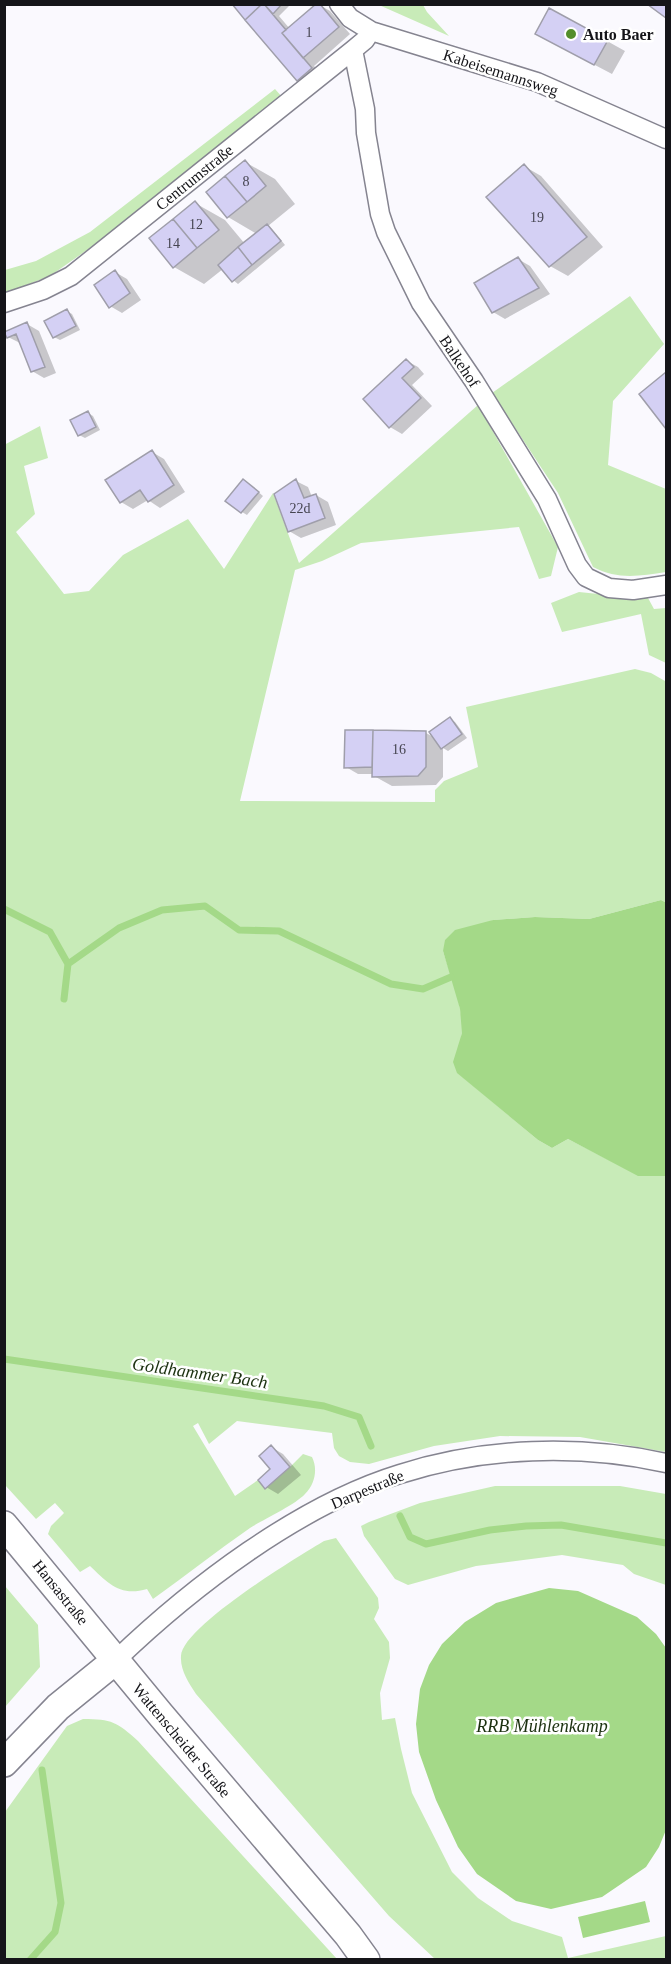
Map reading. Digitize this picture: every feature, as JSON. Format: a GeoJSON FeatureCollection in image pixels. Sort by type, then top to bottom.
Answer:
{"type":"FeatureCollection","features":[{"type":"Feature","properties":{"kind":"main road","name":"Hansastraße"},"geometry":{"type":"LineString","coordinates":[[4,1525],[116,1660]]}},
{"type":"Feature","properties":{"kind":"main road"},"geometry":{"type":"LineString","coordinates":[[4,1763],[58,1707],[116,1660]]}},
{"type":"Feature","properties":{"kind":"main road","name":"Wattenscheider Straße"},"geometry":{"type":"LineString","coordinates":[[116,1660],[366,1959]]}},
{"type":"Feature","properties":{"kind":"main road","name":"Wattenscheider Straße"},"geometry":{"type":"LineString","coordinates":[[348,1935],[387,1959]]}},
{"type":"Feature","properties":{"kind":"street","name":"Kabeisemannsweg"},"geometry":{"type":"LineString","coordinates":[[339,4],[350,18],[371,31],[537,82],[666,139]]}},
{"type":"Feature","properties":{"kind":"street","name":"Centrumstraße"},"geometry":{"type":"LineString","coordinates":[[4,303],[43,290],[71,276],[353,51],[371,31]]}},
{"type":"Feature","properties":{"kind":"street","name":"Balkehof"},"geometry":{"type":"LineString","coordinates":[[353,51],[365,109],[366,133],[380,214],[386,232],[421,303],[474,381],[547,499],[577,565],[586,577],[609,588],[633,590],[666,585]]}},
{"type":"Feature","properties":{"kind":"street","name":"Darpestraße"},"geometry":{"type":"LineString","coordinates":[[116,1660],[156,1621],[234,1562],[285,1528],[332,1503],[400,1474],[488,1455],[543,1451],[602,1453],[666,1463]]}},
{"type":"Feature","properties":{"kind":"shaded area"},"geometry":{"type":"Polygon","coordinates":[[[379,5],[423,5],[449,36],[379,5]]]}},
{"type":"Feature","properties":{"kind":"shaded area"},"geometry":{"type":"Polygon","coordinates":[[[275,89],[283,98],[97,243],[50,276],[5,293],[5,270],[36,261],[90,232],[275,89]]]}},
{"type":"Feature","properties":{"kind":"shaded area"},"geometry":{"type":"Polygon","coordinates":[[[630,296],[664,344],[613,401],[608,465],[666,489],[666,572],[629,576],[611,574],[593,567],[558,493],[492,393],[630,296]]]}},
{"type":"Feature","properties":{"kind":"shaded area"},"geometry":{"type":"Polygon","coordinates":[[[478,405],[558,547],[551,576],[539,579],[519,527],[361,543],[322,561],[295,570],[240,801],[435,802],[435,790],[444,781],[478,767],[466,707],[635,669],[651,673],[665,681],[666,906],[661,900],[589,919],[535,917],[493,920],[443,951],[461,1013],[462,1033],[455,1062],[458,1073],[538,1140],[552,1148],[568,1139],[638,1175],[666,1176],[666,1452],[580,1437],[500,1436],[434,1446],[369,1464],[350,1462],[339,1456],[334,1448],[332,1433],[237,1421],[209,1444],[198,1423],[193,1426],[235,1496],[258,1480],[265,1488],[303,1454],[312,1457],[315,1466],[314,1476],[311,1486],[300,1498],[250,1528],[153,1599],[147,1589],[129,1591],[115,1587],[90,1566],[80,1572],[48,1534],[51,1526],[64,1513],[55,1503],[36,1519],[5,1485],[4,445],[40,426],[48,458],[24,466],[35,514],[16,532],[64,594],[89,591],[123,555],[188,519],[224,569],[273,493],[299,563],[478,405]]]}},
{"type":"Feature","properties":{"kind":"shaded area"},"geometry":{"type":"Polygon","coordinates":[[[579,592],[648,598],[654,609],[666,608],[666,663],[649,655],[641,614],[562,632],[551,603],[579,592]]]}},
{"type":"Feature","properties":{"kind":"shaded area"},"geometry":{"type":"Polygon","coordinates":[[[495,1486],[620,1486],[666,1494],[666,1585],[634,1574],[623,1565],[562,1555],[476,1566],[408,1585],[395,1579],[364,1536],[361,1526],[369,1522],[420,1503],[495,1486]]]}},
{"type":"Feature","properties":{"kind":"shaded area"},"geometry":{"type":"Polygon","coordinates":[[[336,1538],[378,1598],[379,1608],[374,1619],[389,1642],[390,1658],[380,1693],[382,1720],[395,1718],[412,1793],[452,1872],[478,1898],[512,1921],[562,1937],[568,1958],[666,1936],[666,1959],[435,1959],[389,1916],[196,1694],[183,1671],[181,1661],[186,1643],[220,1611],[267,1577],[324,1541],[336,1538]]]}},
{"type":"Feature","properties":{"kind":"shaded area"},"geometry":{"type":"Polygon","coordinates":[[[5,1586],[38,1625],[40,1667],[5,1707],[5,1586]]]}},
{"type":"Feature","properties":{"kind":"shaded area"},"geometry":{"type":"Polygon","coordinates":[[[83,1719],[113,1723],[138,1741],[337,1959],[5,1959],[5,1812],[67,1726],[83,1719]]]}},
{"type":"Feature","properties":{"kind":"water"},"geometry":{"type":"Polygon","coordinates":[[[661,900],[666,906],[666,1176],[638,1176],[568,1139],[552,1148],[538,1140],[457,1073],[453,1062],[462,1033],[460,1009],[443,951],[445,940],[455,930],[493,920],[535,917],[589,919],[661,900]]]}},
{"type":"Feature","properties":{"kind":"water","name":"RRB Mühlenkamp"},"geometry":{"type":"Polygon","coordinates":[[[549,1588],[578,1591],[637,1617],[656,1634],[666,1648],[666,1830],[659,1847],[646,1867],[602,1897],[551,1909],[516,1901],[477,1874],[458,1847],[436,1800],[419,1752],[416,1724],[420,1689],[429,1665],[442,1644],[465,1622],[496,1603],[549,1588]]]}},
{"type":"Feature","properties":{"kind":"water"},"geometry":{"type":"Polygon","coordinates":[[[645,1901],[650,1922],[583,1938],[578,1917],[645,1901]]]}},
{"type":"Feature","properties":{"kind":"building"},"geometry":{"type":"Polygon","coordinates":[[[232,4],[262,4],[245,20],[232,4]]]}},
{"type":"Feature","properties":{"kind":"building"},"geometry":{"type":"Polygon","coordinates":[[[262,4],[286,30],[282,33],[312,68],[297,81],[245,20],[262,4]]]}},
{"type":"Feature","properties":{"kind":"building"},"geometry":{"type":"Polygon","coordinates":[[[264,4],[282,4],[273,14],[264,4]]]}},
{"type":"Feature","properties":{"kind":"building"},"geometry":{"type":"Polygon","coordinates":[[[316,4],[320,4],[339,27],[303,58],[282,33],[316,4]]]}},
{"type":"Feature","properties":{"kind":"building"},"geometry":{"type":"Polygon","coordinates":[[[647,4],[666,4],[666,18],[647,4]]]}},
{"type":"Feature","properties":{"kind":"building"},"geometry":{"type":"Polygon","coordinates":[[[549,8],[608,40],[594,65],[535,34],[549,8]]]}},
{"type":"Feature","properties":{"kind":"building"},"geometry":{"type":"Polygon","coordinates":[[[245,160],[266,186],[247,202],[225,176],[245,160]]]}},
{"type":"Feature","properties":{"kind":"building"},"geometry":{"type":"Polygon","coordinates":[[[524,164],[587,237],[549,267],[486,197],[524,164]]]}},
{"type":"Feature","properties":{"kind":"building"},"geometry":{"type":"Polygon","coordinates":[[[225,176],[247,202],[227,218],[206,192],[225,176]]]}},
{"type":"Feature","properties":{"kind":"building"},"geometry":{"type":"Polygon","coordinates":[[[195,201],[219,230],[197,248],[173,219],[195,201]]]}},
{"type":"Feature","properties":{"kind":"building"},"geometry":{"type":"Polygon","coordinates":[[[173,219],[197,248],[173,268],[149,238],[173,219]]]}},
{"type":"Feature","properties":{"kind":"building"},"geometry":{"type":"Polygon","coordinates":[[[267,224],[281,241],[252,265],[238,247],[267,224]]]}},
{"type":"Feature","properties":{"kind":"building"},"geometry":{"type":"Polygon","coordinates":[[[238,247],[252,265],[232,282],[218,265],[238,247]]]}},
{"type":"Feature","properties":{"kind":"building"},"geometry":{"type":"Polygon","coordinates":[[[518,257],[539,288],[492,313],[474,283],[518,257]]]}},
{"type":"Feature","properties":{"kind":"building"},"geometry":{"type":"Polygon","coordinates":[[[115,270],[130,293],[109,308],[94,285],[115,270]]]}},
{"type":"Feature","properties":{"kind":"building"},"geometry":{"type":"Polygon","coordinates":[[[67,309],[76,326],[53,338],[44,321],[67,309]]]}},
{"type":"Feature","properties":{"kind":"building"},"geometry":{"type":"Polygon","coordinates":[[[27,322],[45,367],[31,372],[16,334],[7,338],[4,332],[27,322]]]}},
{"type":"Feature","properties":{"kind":"building"},"geometry":{"type":"Polygon","coordinates":[[[406,359],[414,367],[402,378],[421,398],[389,428],[363,399],[406,359]]]}},
{"type":"Feature","properties":{"kind":"building"},"geometry":{"type":"Polygon","coordinates":[[[666,372],[666,429],[639,394],[666,372]]]}},
{"type":"Feature","properties":{"kind":"building"},"geometry":{"type":"Polygon","coordinates":[[[88,411],[96,427],[78,436],[70,420],[88,411]]]}},
{"type":"Feature","properties":{"kind":"building"},"geometry":{"type":"Polygon","coordinates":[[[152,450],[174,485],[148,502],[140,490],[120,503],[105,480],[152,450]]]}},
{"type":"Feature","properties":{"kind":"building"},"geometry":{"type":"Polygon","coordinates":[[[243,479],[259,492],[241,513],[225,501],[243,479]]]}},
{"type":"Feature","properties":{"kind":"building"},"geometry":{"type":"Polygon","coordinates":[[[296,479],[304,498],[316,494],[325,518],[288,532],[274,494],[296,479]]]}},
{"type":"Feature","properties":{"kind":"building"},"geometry":{"type":"Polygon","coordinates":[[[450,717],[462,734],[441,749],[429,732],[450,717]]]}},
{"type":"Feature","properties":{"kind":"building"},"geometry":{"type":"Polygon","coordinates":[[[345,730],[373,730],[372,767],[344,768],[345,730]]]}},
{"type":"Feature","properties":{"kind":"building"},"geometry":{"type":"Polygon","coordinates":[[[373,730],[426,731],[426,767],[418,776],[372,777],[373,730]]]}},
{"type":"Feature","properties":{"kind":"building"},"geometry":{"type":"Polygon","coordinates":[[[271,1445],[290,1467],[265,1489],[258,1480],[270,1469],[259,1456],[271,1445]]]}},
{"type":"Feature","properties":{"kind":"waterway","name":"Goldhammer Bach"},"geometry":{"type":"LineString","coordinates":[[68,964],[119,928],[162,910],[205,906],[239,930],[279,931],[391,984],[423,989],[451,977]]}},
{"type":"Feature","properties":{"kind":"waterway","name":"Goldhammer Bach"},"geometry":{"type":"LineString","coordinates":[[4,909],[50,932],[68,964],[64,999]]}},
{"type":"Feature","properties":{"kind":"waterway","name":"Goldhammer Bach"},"geometry":{"type":"LineString","coordinates":[[4,1359],[324,1406],[359,1417],[371,1446]]}},
{"type":"Feature","properties":{"kind":"waterway","name":"Goldhammer Bach"},"geometry":{"type":"LineString","coordinates":[[400,1516],[410,1537],[426,1544],[490,1530],[561,1525],[666,1543]]}},
{"type":"Feature","properties":{"kind":"waterway","name":"Goldhammer Bach"},"geometry":{"type":"LineString","coordinates":[[30,1960],[55,1932],[61,1903],[42,1770]]}},
{"type":"Feature","properties":{"kind":"place","name":"Auto Baer"},"geometry":{"type":"Point","coordinates":[571,34]}}]}
